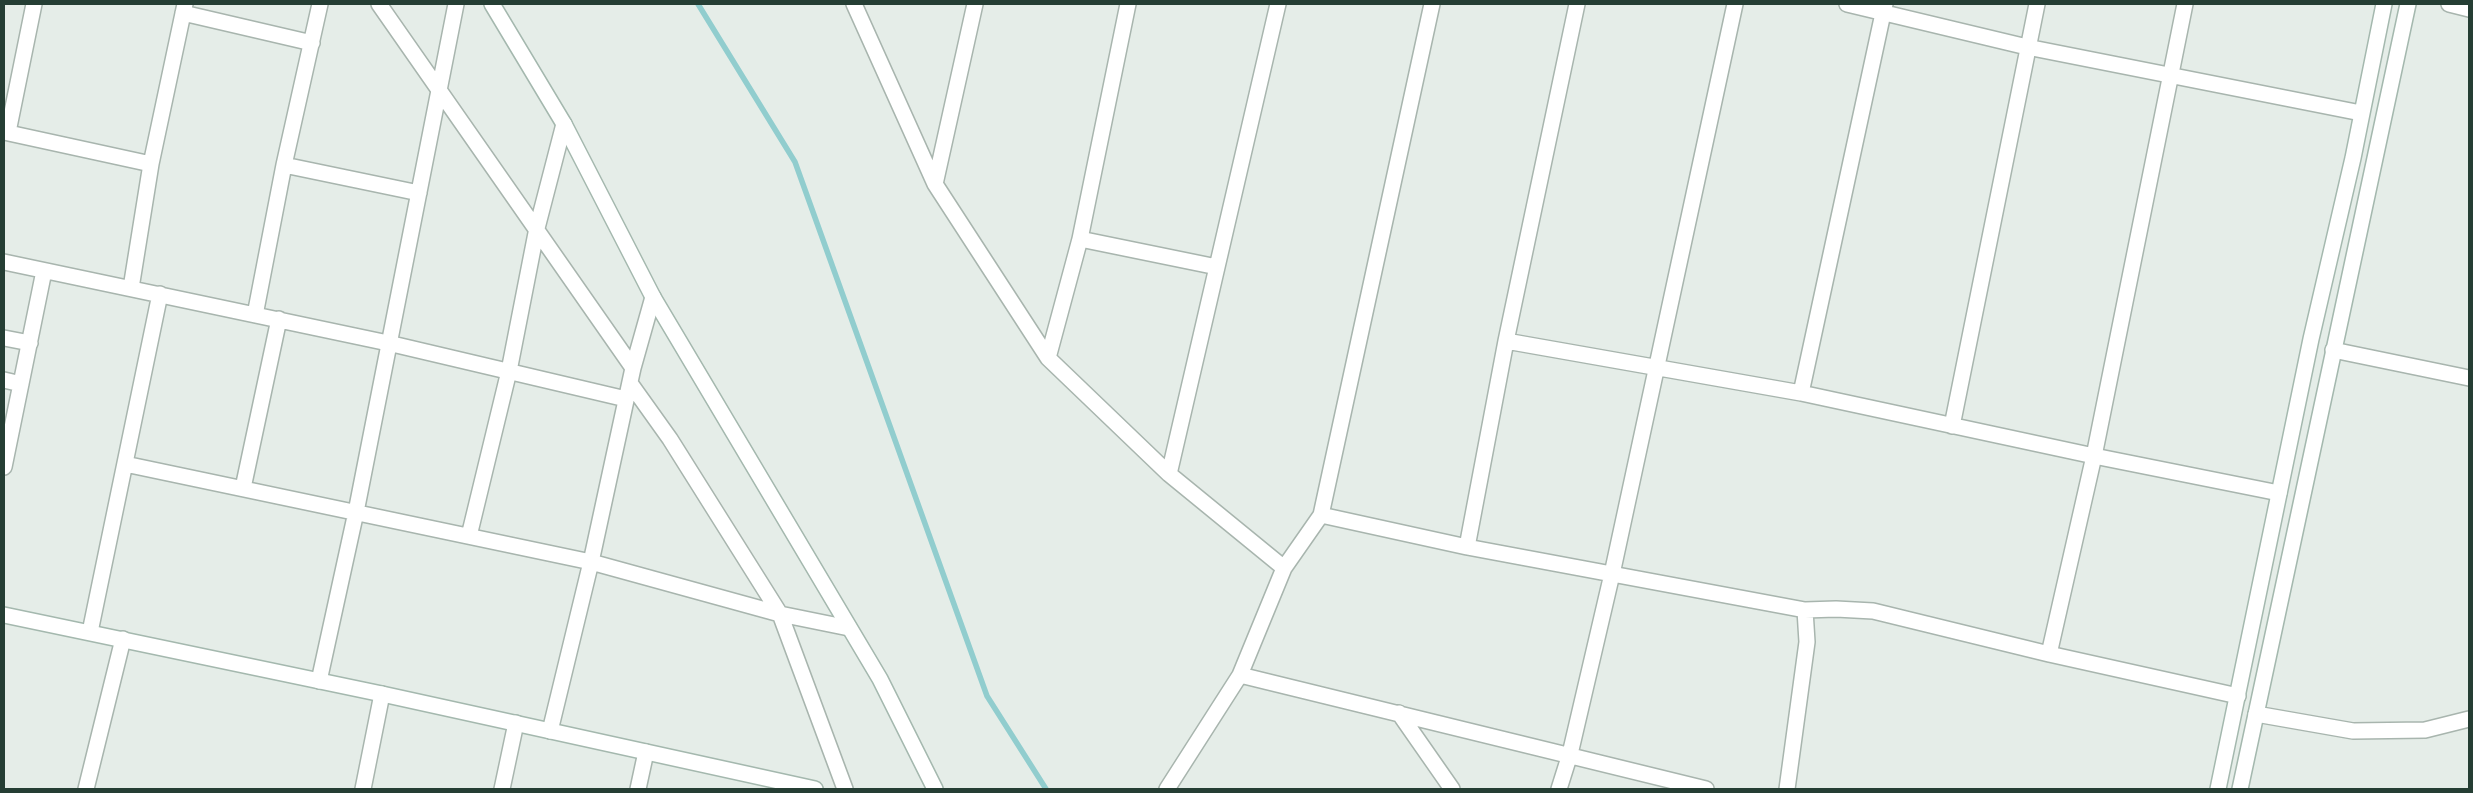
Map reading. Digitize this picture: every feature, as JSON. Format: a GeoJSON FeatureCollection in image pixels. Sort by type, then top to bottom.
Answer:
{"type":"FeatureCollection","features":[{"type":"Feature","properties":{"kind":"street"},"geometry":{"type":"LineString","coordinates":[[34,4],[6,132],[151,164]]}},
{"type":"Feature","properties":{"kind":"street"},"geometry":{"type":"LineString","coordinates":[[255,315],[284,165],[320,4]]}},
{"type":"Feature","properties":{"kind":"street"},"geometry":{"type":"LineString","coordinates":[[379,4],[537,228],[632,376],[670,440],[780,614],[845,789]]}},
{"type":"Feature","properties":{"kind":"street"},"geometry":{"type":"LineString","coordinates":[[318,681],[356,512],[456,4]]}},
{"type":"Feature","properties":{"kind":"street"},"geometry":{"type":"LineString","coordinates":[[492,4],[564,124],[652,296],[880,679],[934,789]]}},
{"type":"Feature","properties":{"kind":"street"},"geometry":{"type":"LineString","coordinates":[[854,4],[935,184],[1048,358],[1169,474],[1284,568]]}},
{"type":"Feature","properties":{"kind":"street"},"geometry":{"type":"LineString","coordinates":[[935,184],[975,4]]}},
{"type":"Feature","properties":{"kind":"street"},"geometry":{"type":"LineString","coordinates":[[1048,358],[1080,239],[1128,4]]}},
{"type":"Feature","properties":{"kind":"street"},"geometry":{"type":"LineString","coordinates":[[1169,474],[1278,4]]}},
{"type":"Feature","properties":{"kind":"street"},"geometry":{"type":"LineString","coordinates":[[1167,789],[1240,675],[1284,568],[1321,514],[1432,4]]}},
{"type":"Feature","properties":{"kind":"street"},"geometry":{"type":"LineString","coordinates":[[1467,547],[1506,341],[1577,4]]}},
{"type":"Feature","properties":{"kind":"street"},"geometry":{"type":"LineString","coordinates":[[1559,789],[1570,754],[1612,574],[1735,4]]}},
{"type":"Feature","properties":{"kind":"street"},"geometry":{"type":"LineString","coordinates":[[1847,4],[1884,8],[2028,47],[2361,113]]}},
{"type":"Feature","properties":{"kind":"street"},"geometry":{"type":"LineString","coordinates":[[1952,426],[2037,4]]}},
{"type":"Feature","properties":{"kind":"street"},"geometry":{"type":"LineString","coordinates":[[2050,654],[2094,456],[2170,75],[2186,4]]}},
{"type":"Feature","properties":{"kind":"street"},"geometry":{"type":"LineString","coordinates":[[2218,789],[2279,493],[2384,4]]}},
{"type":"Feature","properties":{"kind":"street"},"geometry":{"type":"LineString","coordinates":[[2240,789],[2408,4]]}},
{"type":"Feature","properties":{"kind":"street"},"geometry":{"type":"LineString","coordinates":[[2449,4],[2469,9]]}},
{"type":"Feature","properties":{"kind":"street"},"geometry":{"type":"LineString","coordinates":[[131,288],[151,164],[184,8],[312,43]]}},
{"type":"Feature","properties":{"kind":"street"},"geometry":{"type":"LineString","coordinates":[[1801,393],[1884,8]]}},
{"type":"Feature","properties":{"kind":"street"},"geometry":{"type":"LineString","coordinates":[[469,536],[509,371],[537,228],[564,124]]}},
{"type":"Feature","properties":{"kind":"street"},"geometry":{"type":"LineString","coordinates":[[284,165],[419,193]]}},
{"type":"Feature","properties":{"kind":"street"},"geometry":{"type":"LineString","coordinates":[[1080,239],[1217,267]]}},
{"type":"Feature","properties":{"kind":"street"},"geometry":{"type":"LineString","coordinates":[[4,262],[44,272],[131,288],[388,343],[626,399]]}},
{"type":"Feature","properties":{"kind":"street"},"geometry":{"type":"LineString","coordinates":[[4,467],[44,272]]}},
{"type":"Feature","properties":{"kind":"street"},"geometry":{"type":"LineString","coordinates":[[90,632],[160,294]]}},
{"type":"Feature","properties":{"kind":"street"},"geometry":{"type":"LineString","coordinates":[[550,731],[591,562],[626,399],[652,296]]}},
{"type":"Feature","properties":{"kind":"street"},"geometry":{"type":"LineString","coordinates":[[243,488],[278,319]]}},
{"type":"Feature","properties":{"kind":"street"},"geometry":{"type":"LineString","coordinates":[[4,338],[30,343]]}},
{"type":"Feature","properties":{"kind":"street"},"geometry":{"type":"LineString","coordinates":[[1506,341],[1801,393],[2094,456],[2279,493]]}},
{"type":"Feature","properties":{"kind":"street"},"geometry":{"type":"LineString","coordinates":[[2334,350],[2469,378]]}},
{"type":"Feature","properties":{"kind":"street"},"geometry":{"type":"LineString","coordinates":[[4,380],[21,384]]}},
{"type":"Feature","properties":{"kind":"street"},"geometry":{"type":"LineString","coordinates":[[125,464],[591,562],[780,614],[849,628]]}},
{"type":"Feature","properties":{"kind":"street"},"geometry":{"type":"LineString","coordinates":[[1321,514],[1467,547],[1805,610],[1873,611],[2050,654],[2238,696]]}},
{"type":"Feature","properties":{"kind":"street"},"geometry":{"type":"LineString","coordinates":[[1787,789],[1807,642],[1805,610]]}},
{"type":"Feature","properties":{"kind":"street"},"geometry":{"type":"LineString","coordinates":[[4,615],[516,723],[646,752],[768,784],[815,789]]}},
{"type":"Feature","properties":{"kind":"street"},"geometry":{"type":"LineString","coordinates":[[86,789],[123,639]]}},
{"type":"Feature","properties":{"kind":"street"},"geometry":{"type":"LineString","coordinates":[[1240,675],[1570,754],[1697,788]]}},
{"type":"Feature","properties":{"kind":"street"},"geometry":{"type":"LineString","coordinates":[[363,789],[382,694]]}},
{"type":"Feature","properties":{"kind":"street"},"geometry":{"type":"LineString","coordinates":[[1399,713],[1452,789]]}},
{"type":"Feature","properties":{"kind":"street"},"geometry":{"type":"LineString","coordinates":[[2256,714],[2353,731],[2425,730],[2469,719]]}},
{"type":"Feature","properties":{"kind":"street"},"geometry":{"type":"LineString","coordinates":[[502,789],[516,723]]}},
{"type":"Feature","properties":{"kind":"street"},"geometry":{"type":"LineString","coordinates":[[638,789],[646,752]]}},
{"type":"Feature","properties":{"kind":"waterway"},"geometry":{"type":"LineString","coordinates":[[698,4],[795,162],[987,696],[1046,789]]}}]}
